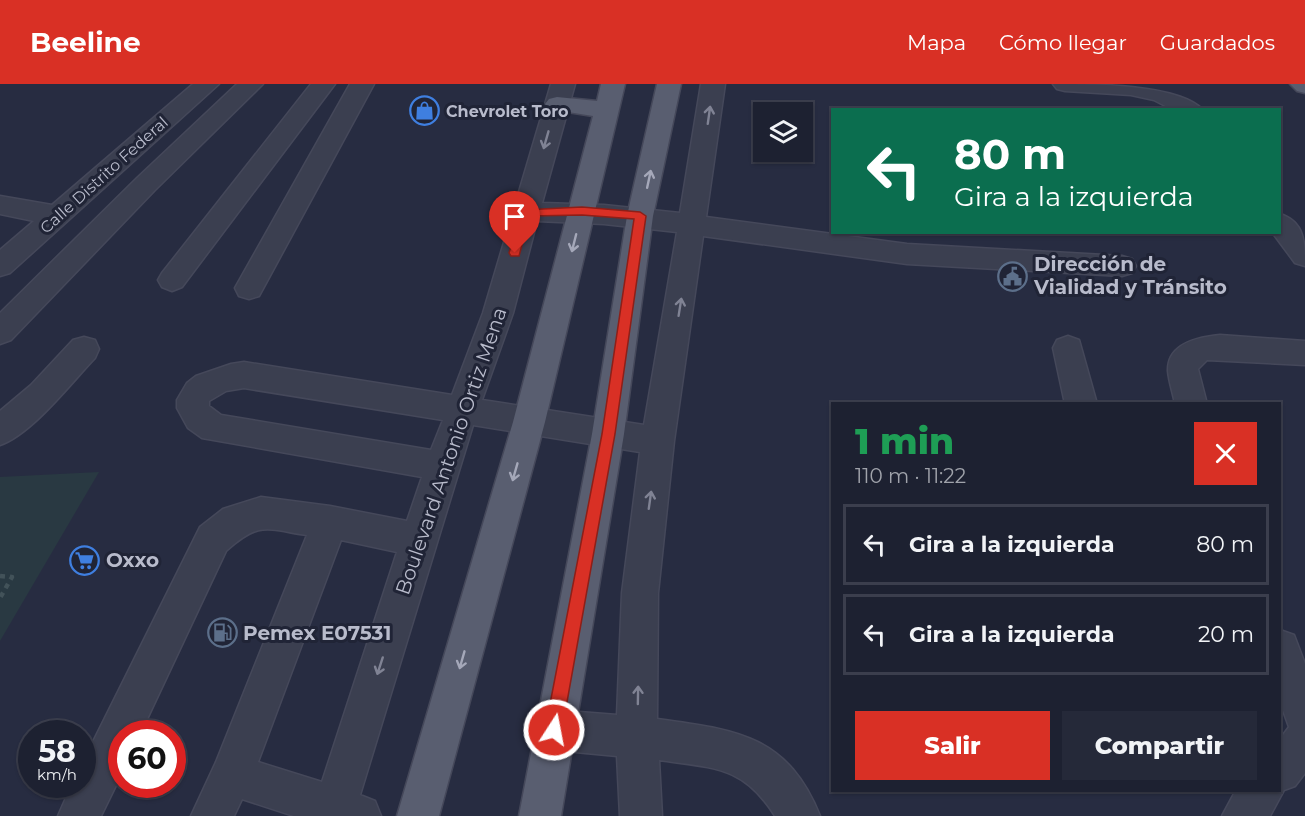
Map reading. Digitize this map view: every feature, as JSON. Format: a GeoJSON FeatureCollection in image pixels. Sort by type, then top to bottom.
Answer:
{"type":"FeatureCollection","features":[{"type":"Feature","properties":{"kind":"main road"},"geometry":{"type":"LineString","coordinates":[[540,816],[608,434],[640,216],[669,84]]}},
{"type":"Feature","properties":{"kind":"main road"},"geometry":{"type":"LineString","coordinates":[[418,816],[529,422],[610,97],[560,94]]}},
{"type":"Feature","properties":{"kind":"street","name":"Calle Distrito Federal"},"geometry":{"type":"LineString","coordinates":[[0,266],[207,84]]}},
{"type":"Feature","properties":{"kind":"street"},"geometry":{"type":"LineString","coordinates":[[0,332],[146,184],[251,84]]}},
{"type":"Feature","properties":{"kind":"street"},"geometry":{"type":"LineString","coordinates":[[249,288],[275,187],[323,84]]}},
{"type":"Feature","properties":{"kind":"street"},"geometry":{"type":"LineString","coordinates":[[172,280],[275,187],[362,84]]}},
{"type":"Feature","properties":{"kind":"street"},"geometry":{"type":"LineString","coordinates":[[641,816],[637,737],[640,593],[658,441],[713,84]]}},
{"type":"Feature","properties":{"kind":"street"},"geometry":{"type":"LineString","coordinates":[[1065,84],[1158,88],[1189,108]]}},
{"type":"Feature","properties":{"kind":"street","name":"Boulevard Antonio Ortiz Mena"},"geometry":{"type":"LineString","coordinates":[[342,814],[442,466],[498,313],[560,94]]}},
{"type":"Feature","properties":{"kind":"street"},"geometry":{"type":"LineString","coordinates":[[0,205],[59,216]]}},
{"type":"Feature","properties":{"kind":"street"},"geometry":{"type":"LineString","coordinates":[[526,213],[582,211],[640,216],[869,250],[1002,262],[1122,266]]}},
{"type":"Feature","properties":{"kind":"street"},"geometry":{"type":"LineString","coordinates":[[1281,225],[1305,256]]}},
{"type":"Feature","properties":{"kind":"street"},"geometry":{"type":"LineString","coordinates":[[1068,348],[1081,402]]}},
{"type":"Feature","properties":{"kind":"street"},"geometry":{"type":"LineString","coordinates":[[0,431],[42,393],[84,349]]}},
{"type":"Feature","properties":{"kind":"street"},"geometry":{"type":"LineString","coordinates":[[1191,402],[1183,369],[1188,357],[1200,349],[1305,353]]}},
{"type":"Feature","properties":{"kind":"street"},"geometry":{"type":"LineString","coordinates":[[442,466],[213,428],[198,419],[192,408],[194,398],[198,390],[212,381],[228,376],[244,375],[658,441]]}},
{"type":"Feature","properties":{"kind":"street"},"geometry":{"type":"LineString","coordinates":[[79,816],[213,539],[235,520],[261,513],[330,522],[420,540]]}},
{"type":"Feature","properties":{"kind":"street"},"geometry":{"type":"LineString","coordinates":[[212,816],[232,775],[330,522]]}},
{"type":"Feature","properties":{"kind":"street"},"geometry":{"type":"LineString","coordinates":[[1281,653],[1305,717]]}},
{"type":"Feature","properties":{"kind":"street"},"geometry":{"type":"LineString","coordinates":[[554,730],[637,737],[729,750],[753,761],[782,789],[799,816]]}},
{"type":"Feature","properties":{"kind":"street"},"geometry":{"type":"LineString","coordinates":[[1281,770],[1305,740]]}},
{"type":"Feature","properties":{"kind":"street"},"geometry":{"type":"LineString","coordinates":[[232,775],[342,814]]}},
{"type":"Feature","properties":{"kind":"street"},"geometry":{"type":"LineString","coordinates":[[1243,816],[1261,792]]}},
{"type":"Feature","properties":{"kind":"path"},"geometry":{"type":"LineString","coordinates":[[0,576],[12,578],[0,598]]}},
{"type":"Feature","properties":{"kind":"shaded area"},"geometry":{"type":"Polygon","coordinates":[[[99,472],[0,641],[0,477],[99,472]]]}},
{"type":"Feature","properties":{"kind":"place","name":"Chevrolet Toro"},"geometry":{"type":"Point","coordinates":[425,111]}},
{"type":"Feature","properties":{"kind":"place","name":"Dirección de Vialidad y Tránsito"},"geometry":{"type":"Point","coordinates":[1013,276]}},
{"type":"Feature","properties":{"kind":"place","name":"Oxxo"},"geometry":{"type":"Point","coordinates":[85,560]}},
{"type":"Feature","properties":{"kind":"place","name":"Pemex E07531"},"geometry":{"type":"Point","coordinates":[222,633]}},
{"type":"Feature","properties":{"kind":"route"},"geometry":{"type":"LineString","coordinates":[[515,253],[526,213],[582,211],[640,216],[608,434],[554,730]]}}]}
